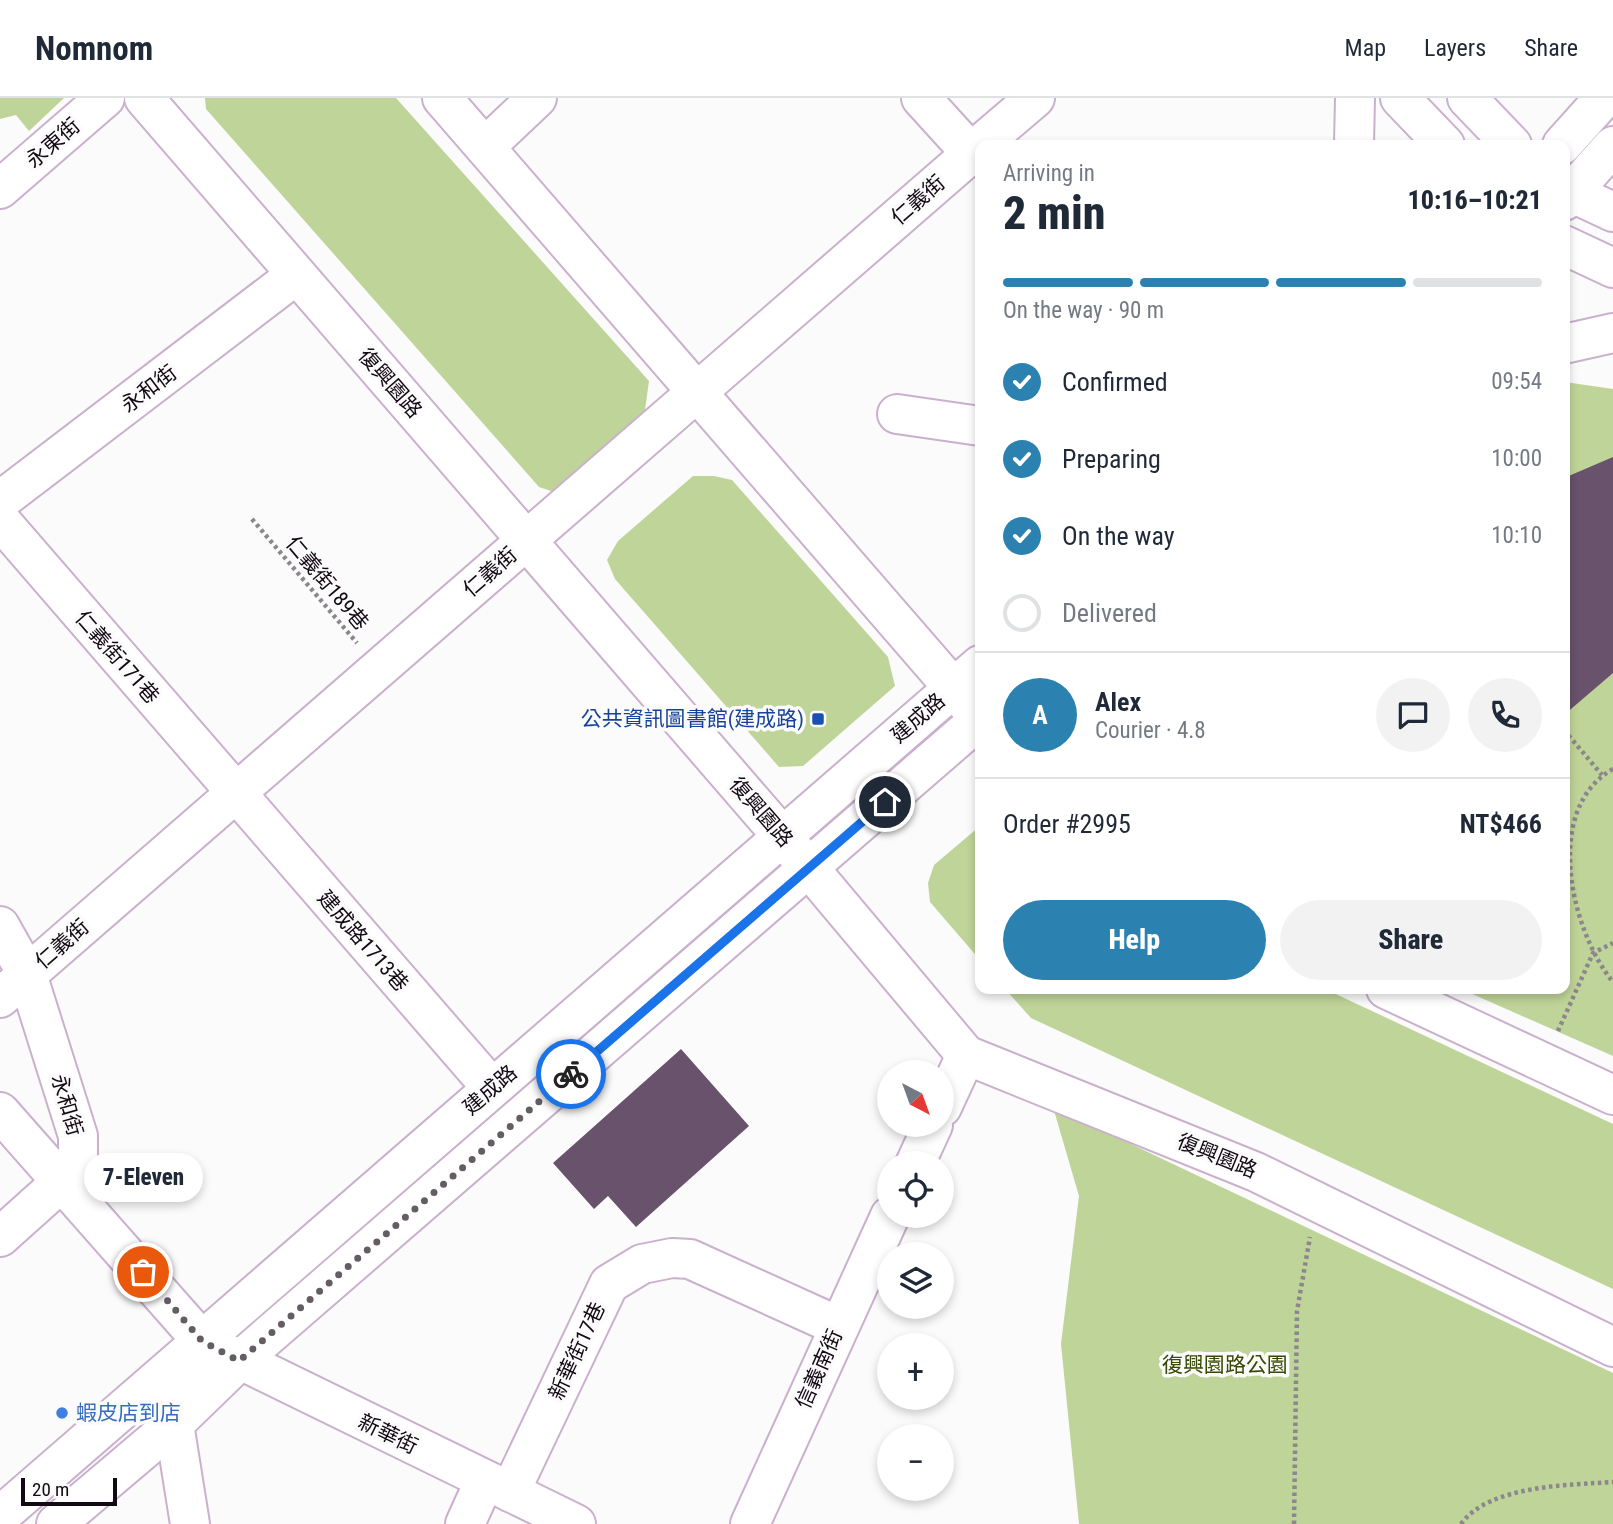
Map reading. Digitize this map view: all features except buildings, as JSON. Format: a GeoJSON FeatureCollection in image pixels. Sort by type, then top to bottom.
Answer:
{"type":"FeatureCollection","features":[{"type":"Feature","properties":{"kind":"street","name":"永東街"},"geometry":{"type":"LineString","coordinates":[[0,188],[105,98]]}},
{"type":"Feature","properties":{"kind":"street","name":"復興園路"},"geometry":{"type":"LineString","coordinates":[[144,98],[782,836],[966,1055],[1256,1172],[1613,1347]]}},
{"type":"Feature","properties":{"kind":"street"},"geometry":{"type":"LineString","coordinates":[[442,98],[698,391],[967,676],[975,702]]}},
{"type":"Feature","properties":{"kind":"street"},"geometry":{"type":"LineString","coordinates":[[485,147],[537,98]]}},
{"type":"Feature","properties":{"kind":"street"},"geometry":{"type":"LineString","coordinates":[[921,98],[975,146]]}},
{"type":"Feature","properties":{"kind":"street","name":"仁義街"},"geometry":{"type":"LineString","coordinates":[[986,140],[1035,98]]}},
{"type":"Feature","properties":{"kind":"street"},"geometry":{"type":"LineString","coordinates":[[1354,140],[1355,98]]}},
{"type":"Feature","properties":{"kind":"street"},"geometry":{"type":"LineString","coordinates":[[1400,98],[1440,140]]}},
{"type":"Feature","properties":{"kind":"street"},"geometry":{"type":"LineString","coordinates":[[1467,98],[1507,140]]}},
{"type":"Feature","properties":{"kind":"street"},"geometry":{"type":"LineString","coordinates":[[1566,140],[1604,98]]}},
{"type":"Feature","properties":{"kind":"street"},"geometry":{"type":"LineString","coordinates":[[1570,190],[1613,146]]}},
{"type":"Feature","properties":{"kind":"street","name":"仁義街"},"geometry":{"type":"LineString","coordinates":[[14,986],[975,150]]}},
{"type":"Feature","properties":{"kind":"street"},"geometry":{"type":"LineString","coordinates":[[1570,196],[1613,212]]}},
{"type":"Feature","properties":{"kind":"street"},"geometry":{"type":"LineString","coordinates":[[1570,248],[1613,268]]}},
{"type":"Feature","properties":{"kind":"street","name":"永和街"},"geometry":{"type":"LineString","coordinates":[[0,501],[296,275]]}},
{"type":"Feature","properties":{"kind":"street"},"geometry":{"type":"LineString","coordinates":[[1570,343],[1613,333]]}},
{"type":"Feature","properties":{"kind":"street"},"geometry":{"type":"LineString","coordinates":[[897,414],[975,425]]}},
{"type":"Feature","properties":{"kind":"street","name":"仁義街171巷"},"geometry":{"type":"LineString","coordinates":[[0,520],[235,794]]}},
{"type":"Feature","properties":{"kind":"street","name":"建成路"},"geometry":{"type":"LineString","coordinates":[[0,1517],[967,676]]}},
{"type":"Feature","properties":{"kind":"street","name":"建成路"},"geometry":{"type":"LineString","coordinates":[[56,1524],[174,1424],[239,1361],[975,723]]}},
{"type":"Feature","properties":{"kind":"street","name":"建成路1713巷"},"geometry":{"type":"LineString","coordinates":[[235,794],[492,1088]]}},
{"type":"Feature","properties":{"kind":"street","name":"永和街"},"geometry":{"type":"LineString","coordinates":[[0,926],[14,986],[78,1136],[78,1167],[0,1237]]}},
{"type":"Feature","properties":{"kind":"street"},"geometry":{"type":"LineString","coordinates":[[1397,994],[1613,1095]]}},
{"type":"Feature","properties":{"kind":"street"},"geometry":{"type":"LineString","coordinates":[[954,1081],[966,1055]]}},
{"type":"Feature","properties":{"kind":"street"},"geometry":{"type":"LineString","coordinates":[[0,1112],[202,1341],[174,1424],[190,1524]]}},
{"type":"Feature","properties":{"kind":"street","name":"信義南街"},"geometry":{"type":"LineString","coordinates":[[750,1524],[884,1228]]}},
{"type":"Feature","properties":{"kind":"street","name":"新華街17巷"},"geometry":{"type":"LineString","coordinates":[[465,1524],[497,1487],[609,1284],[642,1264],[672,1258],[690,1259],[838,1326]]}},
{"type":"Feature","properties":{"kind":"street","name":"新華街"},"geometry":{"type":"LineString","coordinates":[[202,1341],[576,1524]]}},
{"type":"Feature","properties":{"kind":"path","name":"仁義街189巷"},"geometry":{"type":"LineString","coordinates":[[252,519],[379,669]]}},
{"type":"Feature","properties":{"kind":"path"},"geometry":{"type":"LineString","coordinates":[[1570,737],[1602,775]]}},
{"type":"Feature","properties":{"kind":"path"},"geometry":{"type":"LineString","coordinates":[[1570,844],[1581,803],[1602,775],[1613,769]]}},
{"type":"Feature","properties":{"kind":"path"},"geometry":{"type":"LineString","coordinates":[[1570,883],[1578,915],[1593,953],[1613,982]]}},
{"type":"Feature","properties":{"kind":"path"},"geometry":{"type":"LineString","coordinates":[[1544,1062],[1593,953],[1613,943]]}},
{"type":"Feature","properties":{"kind":"path"},"geometry":{"type":"LineString","coordinates":[[1294,1524],[1297,1311],[1317,1202]]}},
{"type":"Feature","properties":{"kind":"path"},"geometry":{"type":"LineString","coordinates":[[1461,1524],[1471,1511],[1532,1488],[1613,1482]]}},
{"type":"Feature","properties":{"kind":"green space"},"geometry":{"type":"Polygon","coordinates":[[[0,98],[64,98],[29,131],[16,115],[0,119],[0,98]]]}},
{"type":"Feature","properties":{"kind":"green space"},"geometry":{"type":"Polygon","coordinates":[[[205,98],[396,98],[649,381],[644,417],[557,493],[539,487],[206,109],[205,98]]]}},
{"type":"Feature","properties":{"kind":"green space"},"geometry":{"type":"Polygon","coordinates":[[[1570,383],[1613,389],[1613,1056],[1472,994],[1570,994],[1570,383]]]}},
{"type":"Feature","properties":{"kind":"green space"},"geometry":{"type":"Polygon","coordinates":[[[693,476],[714,476],[732,480],[888,657],[895,686],[803,766],[779,767],[615,579],[607,560],[618,541],[693,476]]]}},
{"type":"Feature","properties":{"kind":"green space"},"geometry":{"type":"Polygon","coordinates":[[[975,830],[975,954],[930,902],[928,883],[934,865],[975,830]]]}},
{"type":"Feature","properties":{"kind":"green space"},"geometry":{"type":"Polygon","coordinates":[[[1009,994],[1336,994],[1613,1124],[1613,1289],[1031,1018],[1009,994]]]}},
{"type":"Feature","properties":{"kind":"green space","name":"復興園路公園"},"geometry":{"type":"Polygon","coordinates":[[[1053,1107],[1613,1373],[1613,1524],[1079,1524],[1061,1344],[1079,1196],[1053,1107]]]}},
{"type":"Feature","properties":{"kind":"way so far"},"geometry":{"type":"LineString","coordinates":[[143,1272],[202,1341],[239,1361],[571,1074]]}},
{"type":"Feature","properties":{"kind":"place","name":"公共資訊圖書館(建成路)"},"geometry":{"type":"Point","coordinates":[818,719]}},
{"type":"Feature","properties":{"kind":"place","name":"7-Eleven"},"geometry":{"type":"Point","coordinates":[143,1272]}},
{"type":"Feature","properties":{"kind":"place","name":"蝦皮店到店"},"geometry":{"type":"Point","coordinates":[62,1413]}},
{"type":"Feature","properties":{"kind":"route"},"geometry":{"type":"LineString","coordinates":[[571,1074],[885,802]]}}]}
